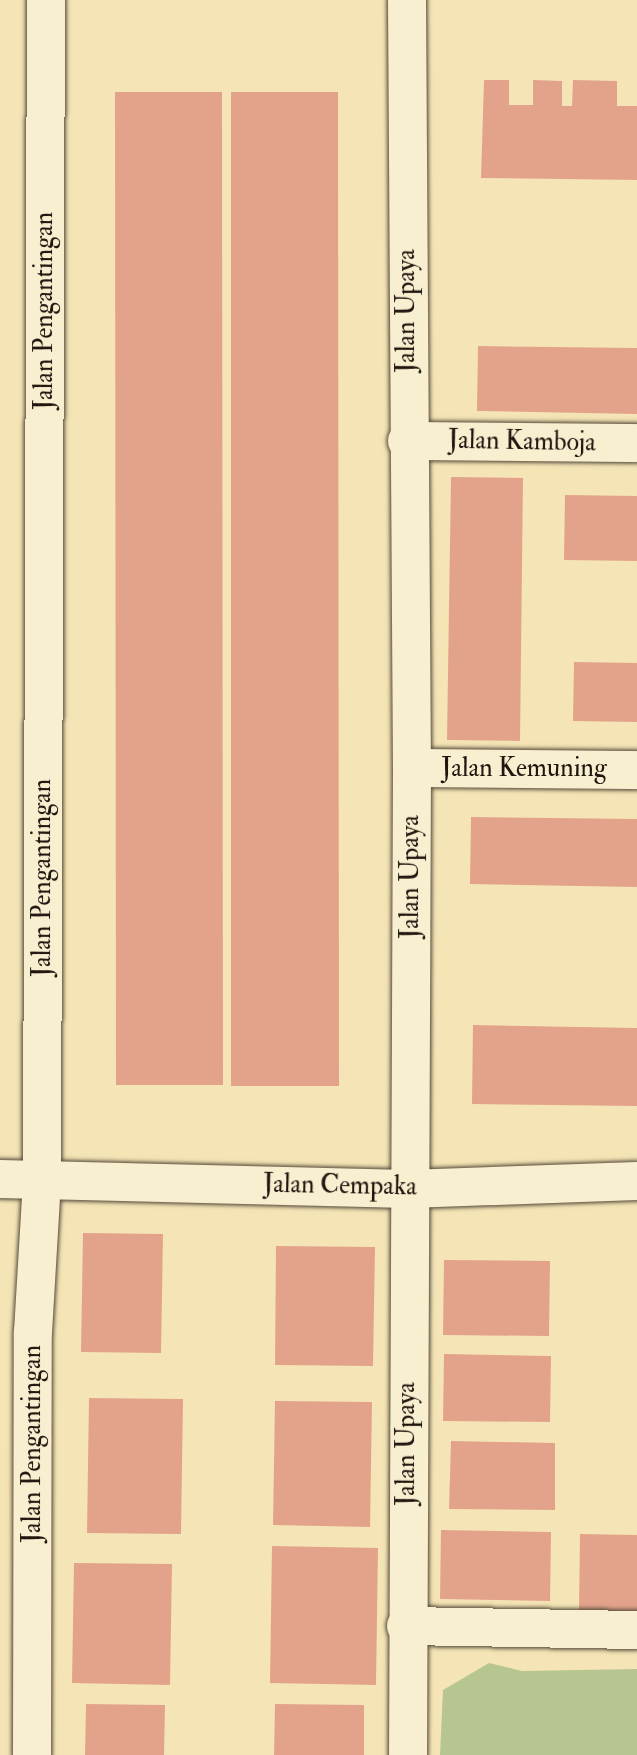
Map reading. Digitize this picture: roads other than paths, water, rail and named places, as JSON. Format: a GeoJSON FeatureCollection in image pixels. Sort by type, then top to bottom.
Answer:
{"type":"FeatureCollection","features":[{"type":"Feature","properties":{"kind":"street","name":"Jalan Pengantingan"},"geometry":{"type":"LineString","coordinates":[[32,1755],[16,1331],[42,1179],[46,0]]}},
{"type":"Feature","properties":{"kind":"street","name":"Jalan Upaya"},"geometry":{"type":"LineString","coordinates":[[407,0],[407,441],[412,768],[406,1626],[408,1755]]}},
{"type":"Feature","properties":{"kind":"street","name":"Jalan Kamboja"},"geometry":{"type":"LineString","coordinates":[[407,441],[637,443]]}},
{"type":"Feature","properties":{"kind":"street","name":"Jalan Kemuning"},"geometry":{"type":"LineString","coordinates":[[412,768],[637,770]]}},
{"type":"Feature","properties":{"kind":"street","name":"Jalan Cempaka"},"geometry":{"type":"LineString","coordinates":[[0,1179],[408,1189],[637,1181]]}},
{"type":"Feature","properties":{"kind":"street"},"geometry":{"type":"LineString","coordinates":[[406,1626],[637,1630]]}}]}
